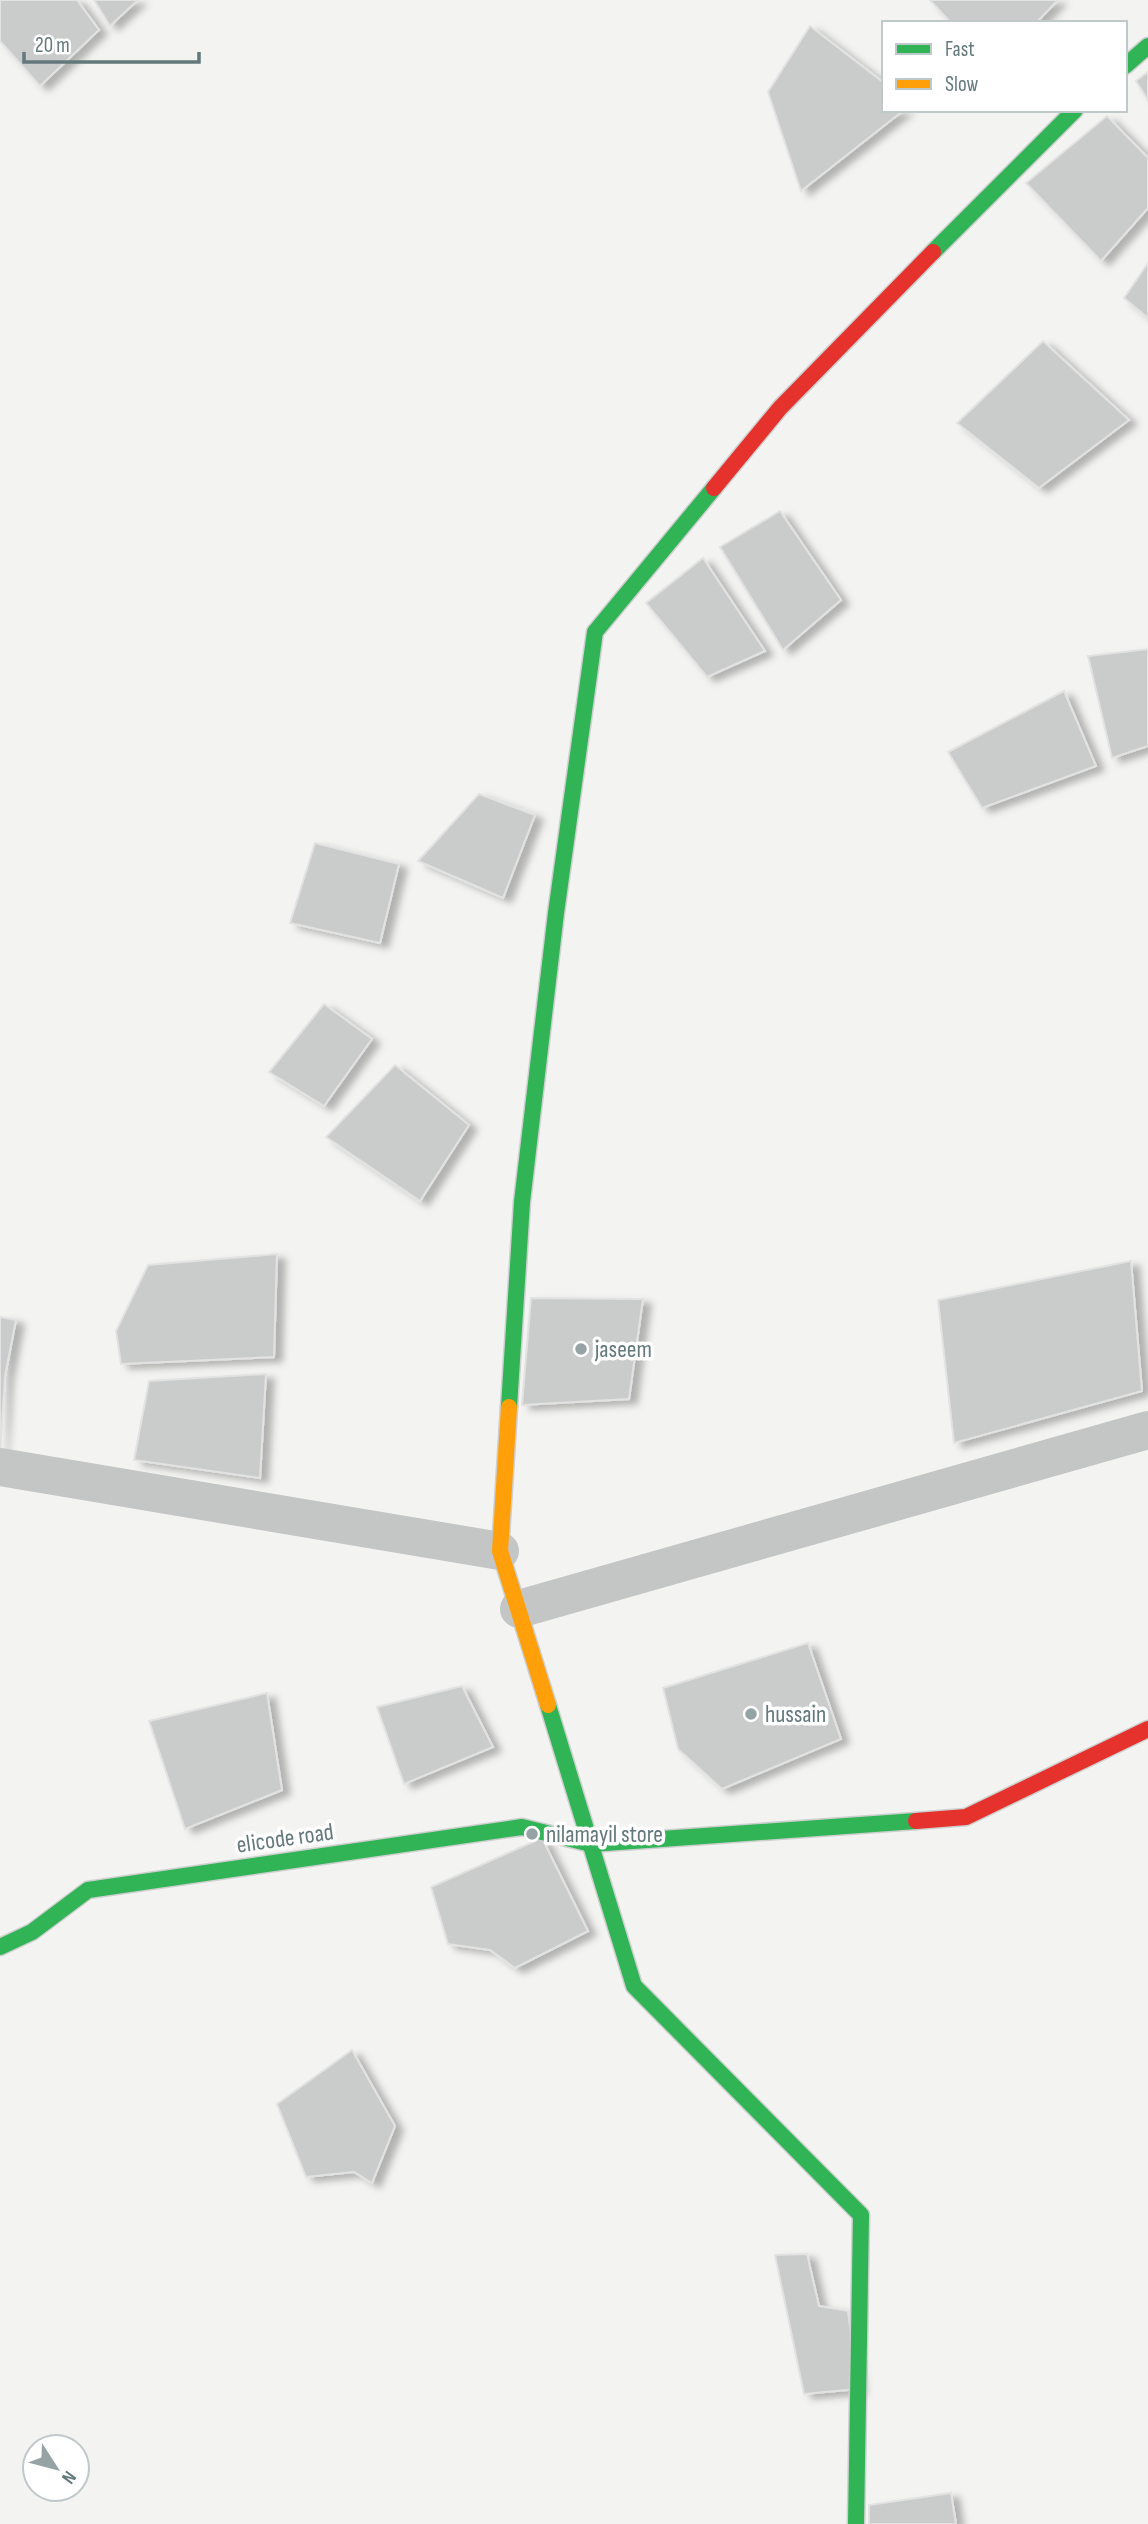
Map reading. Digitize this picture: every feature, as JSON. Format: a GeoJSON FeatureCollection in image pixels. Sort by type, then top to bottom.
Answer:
{"type":"FeatureCollection","features":[{"type":"Feature","properties":{"kind":"street"},"geometry":{"type":"LineString","coordinates":[[1127,64],[1148,46]]}},
{"type":"Feature","properties":{"kind":"street"},"geometry":{"type":"LineString","coordinates":[[856,2524],[861,2215],[634,1986],[500,1551],[522,1202],[556,913],[595,632],[780,408],[1072,112]]}},
{"type":"Feature","properties":{"kind":"street"},"geometry":{"type":"LineString","coordinates":[[519,1609],[1148,1430]]}},
{"type":"Feature","properties":{"kind":"street"},"geometry":{"type":"LineString","coordinates":[[0,1467],[500,1551]]}},
{"type":"Feature","properties":{"kind":"street","name":"elicode road"},"geometry":{"type":"LineString","coordinates":[[0,1947],[32,1932],[88,1890],[522,1827],[591,1844],[966,1817],[1148,1728]]}},
{"type":"Feature","properties":{"kind":"building"},"geometry":{"type":"Polygon","coordinates":[[[0,0],[77,0],[99,30],[40,86],[0,41],[0,0]]]}},
{"type":"Feature","properties":{"kind":"building"},"geometry":{"type":"Polygon","coordinates":[[[94,0],[138,0],[110,26],[94,0]]]}},
{"type":"Feature","properties":{"kind":"building"},"geometry":{"type":"Polygon","coordinates":[[[930,0],[1058,0],[1038,21],[949,21],[930,0]]]}},
{"type":"Feature","properties":{"kind":"building"},"geometry":{"type":"Polygon","coordinates":[[[810,26],[882,81],[882,112],[901,112],[801,191],[768,92],[810,26]]]}},
{"type":"Feature","properties":{"kind":"building"},"geometry":{"type":"Polygon","coordinates":[[[1148,72],[1148,100],[1136,81],[1148,72]]]}},
{"type":"Feature","properties":{"kind":"building"},"geometry":{"type":"Polygon","coordinates":[[[1107,116],[1148,158],[1148,208],[1101,261],[1026,183],[1107,116]]]}},
{"type":"Feature","properties":{"kind":"building"},"geometry":{"type":"Polygon","coordinates":[[[1148,263],[1148,318],[1124,298],[1148,263]]]}},
{"type":"Feature","properties":{"kind":"building"},"geometry":{"type":"Polygon","coordinates":[[[1043,341],[1129,420],[1039,488],[957,423],[1043,341]]]}},
{"type":"Feature","properties":{"kind":"building"},"geometry":{"type":"Polygon","coordinates":[[[780,511],[841,600],[783,650],[720,547],[780,511]]]}},
{"type":"Feature","properties":{"kind":"building"},"geometry":{"type":"Polygon","coordinates":[[[703,558],[765,651],[707,677],[646,603],[703,558]]]}},
{"type":"Feature","properties":{"kind":"building"},"geometry":{"type":"Polygon","coordinates":[[[1148,649],[1148,746],[1112,758],[1088,656],[1148,649]]]}},
{"type":"Feature","properties":{"kind":"building"},"geometry":{"type":"Polygon","coordinates":[[[1064,691],[1096,766],[982,808],[948,752],[1064,691]]]}},
{"type":"Feature","properties":{"kind":"building"},"geometry":{"type":"Polygon","coordinates":[[[479,794],[535,815],[503,898],[418,861],[479,794]]]}},
{"type":"Feature","properties":{"kind":"building"},"geometry":{"type":"Polygon","coordinates":[[[315,843],[399,864],[380,943],[290,923],[315,843]]]}},
{"type":"Feature","properties":{"kind":"building"},"geometry":{"type":"Polygon","coordinates":[[[324,1004],[372,1039],[324,1106],[269,1072],[324,1004]]]}},
{"type":"Feature","properties":{"kind":"building"},"geometry":{"type":"Polygon","coordinates":[[[395,1065],[469,1125],[420,1201],[326,1137],[395,1065]]]}},
{"type":"Feature","properties":{"kind":"building"},"geometry":{"type":"Polygon","coordinates":[[[277,1254],[274,1357],[121,1364],[116,1331],[148,1265],[277,1254]]]}},
{"type":"Feature","properties":{"kind":"building"},"geometry":{"type":"Polygon","coordinates":[[[1131,1261],[1142,1391],[954,1443],[938,1300],[1131,1261]]]}},
{"type":"Feature","properties":{"kind":"building","name":"jaseem"},"geometry":{"type":"Polygon","coordinates":[[[531,1298],[643,1299],[629,1399],[522,1405],[531,1298]]]}},
{"type":"Feature","properties":{"kind":"building"},"geometry":{"type":"Polygon","coordinates":[[[0,1317],[16,1320],[5,1376],[0,1456],[0,1317]]]}},
{"type":"Feature","properties":{"kind":"building"},"geometry":{"type":"Polygon","coordinates":[[[266,1374],[260,1478],[134,1460],[149,1381],[266,1374]]]}},
{"type":"Feature","properties":{"kind":"building","name":"hussain"},"geometry":{"type":"Polygon","coordinates":[[[808,1643],[841,1739],[722,1789],[678,1749],[663,1688],[808,1643]]]}},
{"type":"Feature","properties":{"kind":"building"},"geometry":{"type":"Polygon","coordinates":[[[462,1686],[493,1747],[404,1784],[377,1707],[462,1686]]]}},
{"type":"Feature","properties":{"kind":"building"},"geometry":{"type":"Polygon","coordinates":[[[267,1693],[282,1790],[185,1829],[149,1721],[267,1693]]]}},
{"type":"Feature","properties":{"kind":"building"},"geometry":{"type":"Polygon","coordinates":[[[542,1838],[588,1931],[515,1968],[490,1950],[448,1944],[431,1887],[542,1838]]]}},
{"type":"Feature","properties":{"kind":"building"},"geometry":{"type":"Polygon","coordinates":[[[352,2050],[395,2126],[372,2183],[354,2172],[306,2177],[277,2104],[352,2050]]]}},
{"type":"Feature","properties":{"kind":"building"},"geometry":{"type":"Polygon","coordinates":[[[807,2254],[819,2306],[848,2311],[858,2389],[804,2394],[775,2255],[807,2254]]]}},
{"type":"Feature","properties":{"kind":"building"},"geometry":{"type":"Polygon","coordinates":[[[951,2493],[956,2524],[869,2524],[869,2505],[951,2493]]]}},
{"type":"Feature","properties":{"kind":"traffic: fast"},"geometry":{"type":"LineString","coordinates":[[1127,64],[1148,46]]}},
{"type":"Feature","properties":{"kind":"traffic: fast"},"geometry":{"type":"LineString","coordinates":[[933,252],[1073,112]]}},
{"type":"Feature","properties":{"kind":"traffic: fast"},"geometry":{"type":"LineString","coordinates":[[509,1407],[522,1202],[556,913],[595,632],[714,488]]}},
{"type":"Feature","properties":{"kind":"traffic: fast"},"geometry":{"type":"LineString","coordinates":[[548,1705],[634,1986],[861,2215],[856,2524]]}},
{"type":"Feature","properties":{"kind":"traffic: fast"},"geometry":{"type":"LineString","coordinates":[[0,1947],[32,1932],[88,1890],[522,1827],[591,1844],[916,1821]]}},
{"type":"Feature","properties":{"kind":"traffic: slow"},"geometry":{"type":"LineString","coordinates":[[509,1407],[500,1551],[548,1705]]}},
{"type":"Feature","properties":{"kind":"traffic: jam"},"geometry":{"type":"LineString","coordinates":[[714,488],[780,408],[933,252]]}},
{"type":"Feature","properties":{"kind":"traffic: jam"},"geometry":{"type":"LineString","coordinates":[[916,1821],[966,1817],[1148,1729]]}},
{"type":"Feature","properties":{"kind":"place","name":"jaseem"},"geometry":{"type":"Point","coordinates":[581,1349]}},
{"type":"Feature","properties":{"kind":"place","name":"hussain"},"geometry":{"type":"Point","coordinates":[751,1714]}},
{"type":"Feature","properties":{"kind":"place","name":"nilamayil store"},"geometry":{"type":"Point","coordinates":[532,1834]}}]}
